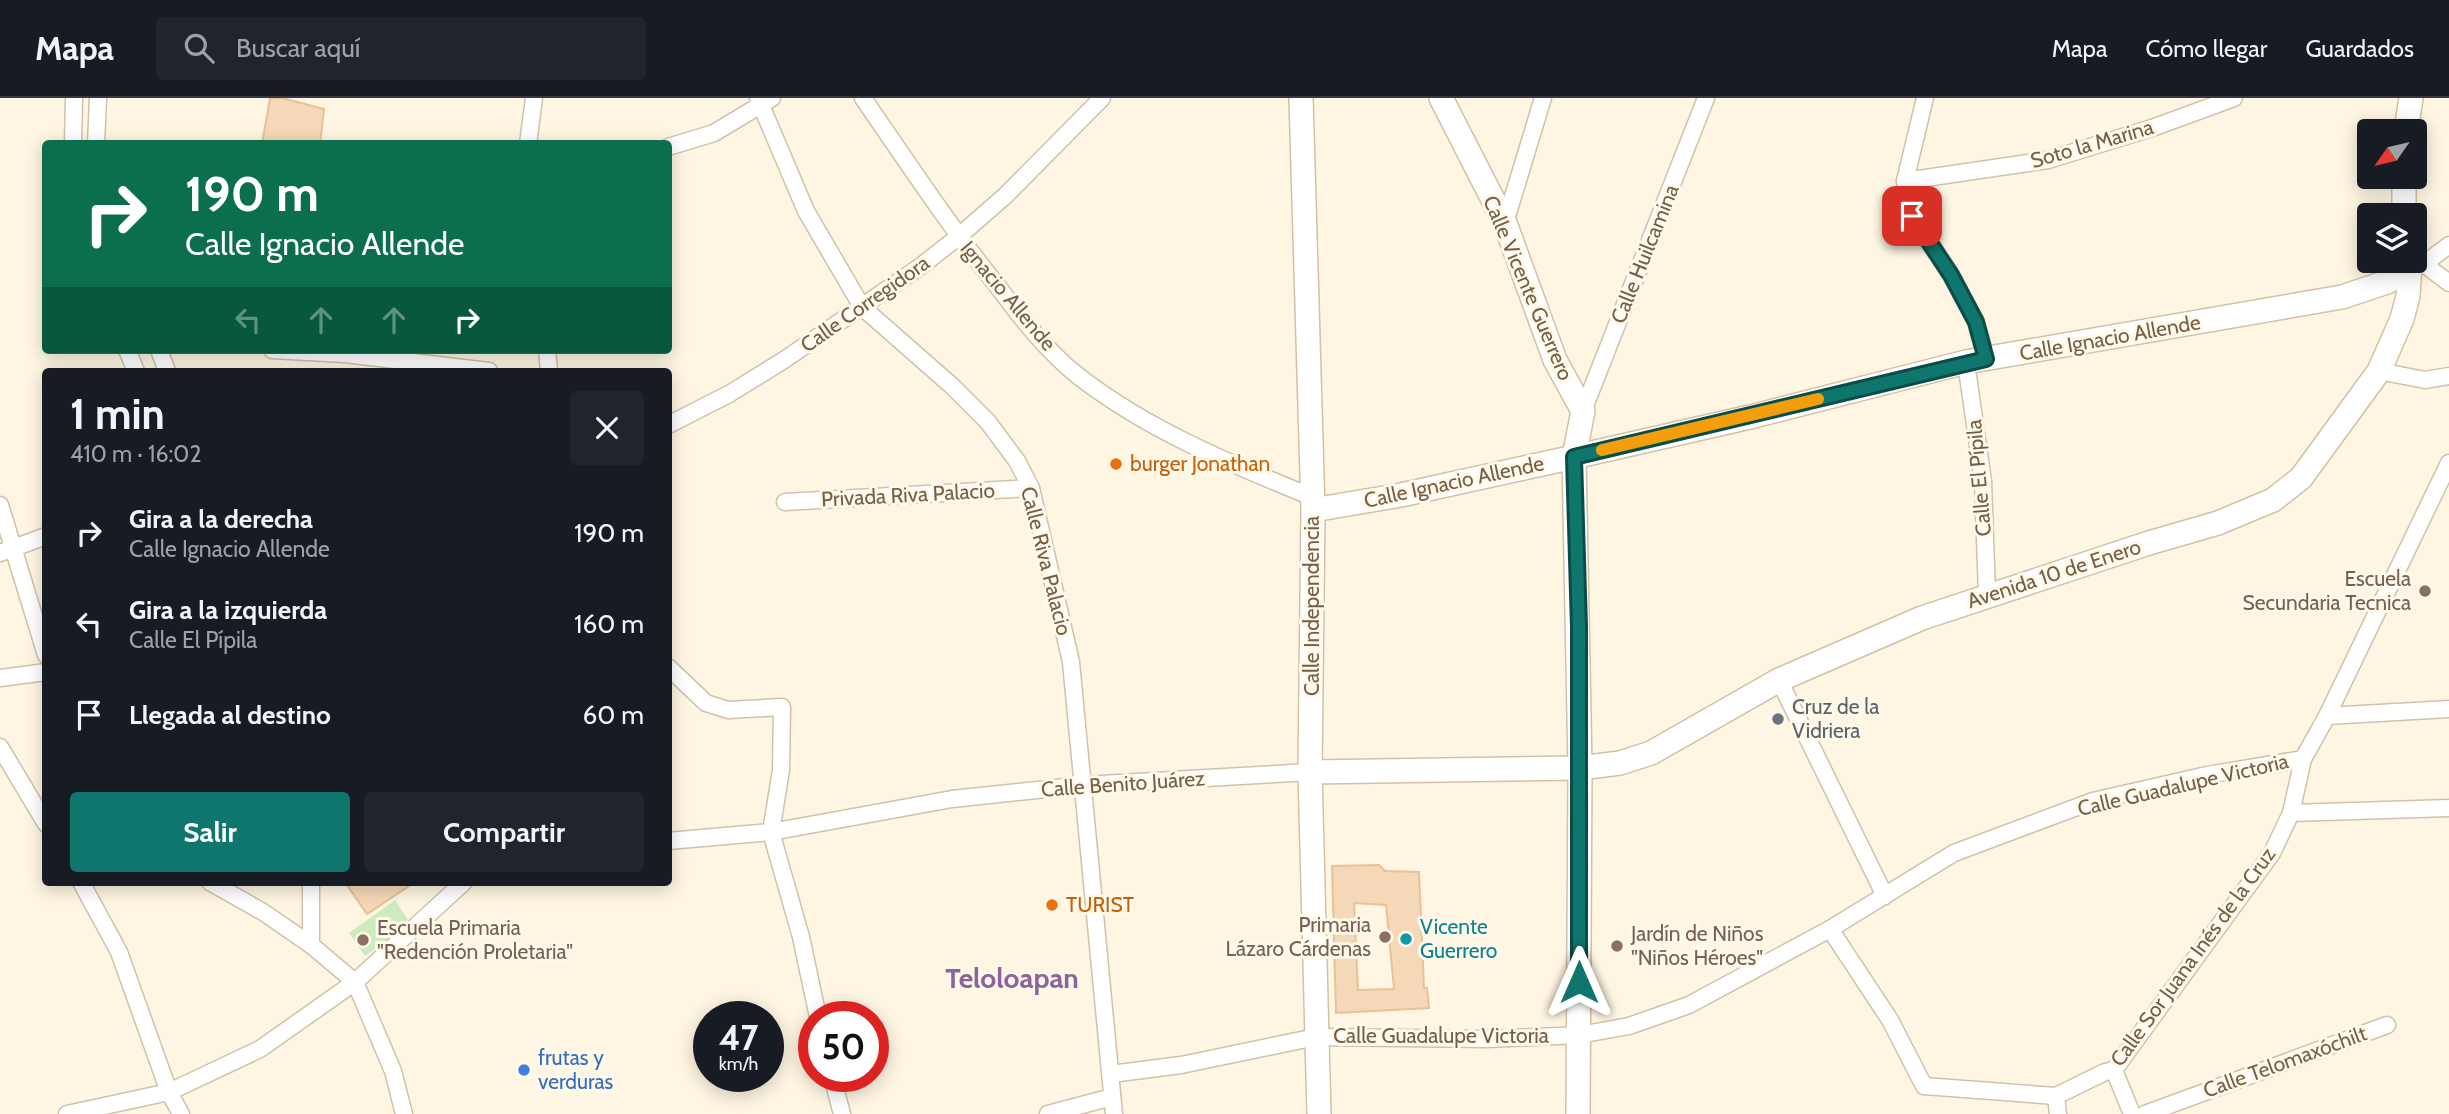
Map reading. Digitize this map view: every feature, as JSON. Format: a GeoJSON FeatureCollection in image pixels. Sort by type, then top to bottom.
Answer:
{"type":"FeatureCollection","features":[{"type":"Feature","properties":{"kind":"street"},"geometry":{"type":"LineString","coordinates":[[73,140],[74,98]]}},
{"type":"Feature","properties":{"kind":"street"},"geometry":{"type":"LineString","coordinates":[[96,140],[98,98]]}},
{"type":"Feature","properties":{"kind":"street"},"geometry":{"type":"LineString","coordinates":[[529,140],[534,98]]}},
{"type":"Feature","properties":{"kind":"street","name":"Ignacio Allende"},"geometry":{"type":"LineString","coordinates":[[863,98],[958,237],[1031,330],[1076,374],[1147,422],[1313,503]]}},
{"type":"Feature","properties":{"kind":"street","name":"Calle Corregidora"},"geometry":{"type":"LineString","coordinates":[[672,423],[729,394],[862,307],[958,237],[1005,196],[1102,98]]}},
{"type":"Feature","properties":{"kind":"street","name":"Calle Independencia"},"geometry":{"type":"LineString","coordinates":[[1301,98],[1313,503],[1310,772],[1319,1114]]}},
{"type":"Feature","properties":{"kind":"street","name":"Calle Vicente Guerrero"},"geometry":{"type":"LineString","coordinates":[[1441,98],[1505,223],[1555,360],[1583,411]]}},
{"type":"Feature","properties":{"kind":"street"},"geometry":{"type":"LineString","coordinates":[[1505,223],[1543,98]]}},
{"type":"Feature","properties":{"kind":"street","name":"Calle Huilcamina"},"geometry":{"type":"LineString","coordinates":[[1583,411],[1706,98]]}},
{"type":"Feature","properties":{"kind":"street"},"geometry":{"type":"LineString","coordinates":[[1905,181],[1925,98]]}},
{"type":"Feature","properties":{"kind":"street","name":"Soto la Marina"},"geometry":{"type":"LineString","coordinates":[[1905,181],[2048,160],[2152,128],[2234,98]]}},
{"type":"Feature","properties":{"kind":"street"},"geometry":{"type":"LineString","coordinates":[[2408,119],[2411,98]]}},
{"type":"Feature","properties":{"kind":"street"},"geometry":{"type":"LineString","coordinates":[[672,146],[714,133],[763,101]]}},
{"type":"Feature","properties":{"kind":"street","name":"Calle Riva Palacio"},"geometry":{"type":"LineString","coordinates":[[763,101],[806,211],[862,307],[952,386],[988,422],[1017,461],[1031,488],[1071,662],[1114,1114]]}},
{"type":"Feature","properties":{"kind":"street","name":"Calle El Pípila"},"geometry":{"type":"LineString","coordinates":[[1905,181],[1912,216],[1951,275],[1976,322],[1987,595]]}},
{"type":"Feature","properties":{"kind":"street"},"geometry":{"type":"LineString","coordinates":[[2427,257],[2449,245]]}},
{"type":"Feature","properties":{"kind":"street"},"geometry":{"type":"LineString","coordinates":[[2427,271],[2449,284]]}},
{"type":"Feature","properties":{"kind":"street","name":"Calle Ignacio Allende"},"geometry":{"type":"LineString","coordinates":[[1313,503],[1401,495],[1750,416],[1976,361],[2342,297],[2388,282],[2402,273]]}},
{"type":"Feature","properties":{"kind":"street","name":"Avenida 10 de Enero"},"geometry":{"type":"LineString","coordinates":[[1580,768],[1620,763],[1651,753],[1779,680],[1922,618],[2218,523],[2273,500],[2301,478],[2379,371],[2402,320],[2413,273]]}},
{"type":"Feature","properties":{"kind":"street"},"geometry":{"type":"LineString","coordinates":[[345,354],[464,368]]}},
{"type":"Feature","properties":{"kind":"street"},"geometry":{"type":"LineString","coordinates":[[2379,371],[2426,380],[2449,376]]}},
{"type":"Feature","properties":{"kind":"street"},"geometry":{"type":"LineString","coordinates":[[1578,1114],[1580,768],[1574,457],[1583,411]]}},
{"type":"Feature","properties":{"kind":"street","name":"Calle Sor Juana Inés de la Cruz"},"geometry":{"type":"LineString","coordinates":[[2056,1096],[2114,1070],[2272,853],[2291,813],[2303,758],[2327,716],[2449,463]]}},
{"type":"Feature","properties":{"kind":"street","name":"Privada Riva Palacio"},"geometry":{"type":"LineString","coordinates":[[785,502],[1031,488]]}},
{"type":"Feature","properties":{"kind":"street"},"geometry":{"type":"LineString","coordinates":[[0,505],[7,551],[42,644]]}},
{"type":"Feature","properties":{"kind":"street"},"geometry":{"type":"LineString","coordinates":[[7,551],[42,538]]}},
{"type":"Feature","properties":{"kind":"street"},"geometry":{"type":"LineString","coordinates":[[672,671],[706,702],[728,710],[782,707],[782,770],[771,832],[801,937],[815,1001]]}},
{"type":"Feature","properties":{"kind":"street"},"geometry":{"type":"LineString","coordinates":[[0,678],[42,673]]}},
{"type":"Feature","properties":{"kind":"street"},"geometry":{"type":"LineString","coordinates":[[1779,680],[1885,896]]}},
{"type":"Feature","properties":{"kind":"street"},"geometry":{"type":"LineString","coordinates":[[2327,716],[2449,709]]}},
{"type":"Feature","properties":{"kind":"street"},"geometry":{"type":"LineString","coordinates":[[0,747],[42,817]]}},
{"type":"Feature","properties":{"kind":"street","name":"Calle Guadalupe Victoria"},"geometry":{"type":"LineString","coordinates":[[1111,1074],[1181,1065],[1316,1037],[1487,1039],[1579,1035],[1629,1026],[1689,1005],[1830,929],[1954,853],[2092,801],[2207,775],[2303,758]]}},
{"type":"Feature","properties":{"kind":"street","name":"Calle Benito Juárez"},"geometry":{"type":"LineString","coordinates":[[672,841],[771,832],[952,799],[1084,785],[1310,772],[1580,768]]}},
{"type":"Feature","properties":{"kind":"street"},"geometry":{"type":"LineString","coordinates":[[2291,813],[2449,808]]}},
{"type":"Feature","properties":{"kind":"street"},"geometry":{"type":"LineString","coordinates":[[83,886],[119,952],[169,1092],[181,1114]]}},
{"type":"Feature","properties":{"kind":"street"},"geometry":{"type":"LineString","coordinates":[[218,886],[263,912],[311,945],[355,982],[393,1070],[404,1114]]}},
{"type":"Feature","properties":{"kind":"street"},"geometry":{"type":"LineString","coordinates":[[311,886],[311,945]]}},
{"type":"Feature","properties":{"kind":"street"},"geometry":{"type":"LineString","coordinates":[[67,1114],[169,1092],[260,1049],[355,982],[460,886]]}},
{"type":"Feature","properties":{"kind":"street"},"geometry":{"type":"LineString","coordinates":[[1830,929],[1890,1020],[1924,1086],[2056,1096],[2058,1114]]}},
{"type":"Feature","properties":{"kind":"street","name":"Calle Telomaxóchilt"},"geometry":{"type":"LineString","coordinates":[[2145,1114],[2387,1025]]}},
{"type":"Feature","properties":{"kind":"street"},"geometry":{"type":"LineString","coordinates":[[2114,1070],[2132,1114]]}},
{"type":"Feature","properties":{"kind":"street"},"geometry":{"type":"LineString","coordinates":[[836,1092],[842,1114]]}},
{"type":"Feature","properties":{"kind":"street"},"geometry":{"type":"LineString","coordinates":[[1048,1114],[1112,1097]]}},
{"type":"Feature","properties":{"kind":"green space"},"geometry":{"type":"Polygon","coordinates":[[[395,900],[411,924],[365,956],[349,933],[395,900]]]}},
{"type":"Feature","properties":{"kind":"building"},"geometry":{"type":"Polygon","coordinates":[[[270,98],[282,98],[324,109],[320,140],[263,140],[270,98]]]}},
{"type":"Feature","properties":{"kind":"building","name":"Primaria Lázaro Cárdenas"},"geometry":{"type":"Polygon","coordinates":[[[1379,865],[1385,871],[1419,872],[1424,988],[1427,988],[1429,1008],[1336,1013],[1332,866],[1379,865]],[[1354,903],[1358,990],[1394,989],[1386,905],[1354,903]]]}},
{"type":"Feature","properties":{"kind":"building"},"geometry":{"type":"Polygon","coordinates":[[[348,886],[409,886],[367,914],[348,886]]]}},
{"type":"Feature","properties":{"kind":"slow traffic"},"geometry":{"type":"LineString","coordinates":[[1602,450],[1818,399]]}},
{"type":"Feature","properties":{"kind":"place","name":"burger Jonathan"},"geometry":{"type":"Point","coordinates":[1116,464]}},
{"type":"Feature","properties":{"kind":"place","name":"Escuela Secundaria Tecnica"},"geometry":{"type":"Point","coordinates":[2425,591]}},
{"type":"Feature","properties":{"kind":"place","name":"Cruz de la Vidriera"},"geometry":{"type":"Point","coordinates":[1778,719]}},
{"type":"Feature","properties":{"kind":"place","name":"TURIST"},"geometry":{"type":"Point","coordinates":[1052,905]}},
{"type":"Feature","properties":{"kind":"place","name":"Primaria Lázaro Cárdenas"},"geometry":{"type":"Point","coordinates":[1385,937]}},
{"type":"Feature","properties":{"kind":"place","name":"Vicente Guerrero"},"geometry":{"type":"Point","coordinates":[1406,939]}},
{"type":"Feature","properties":{"kind":"place","name":"Escuela Primaria \"Redención Proletaria\""},"geometry":{"type":"Point","coordinates":[363,940]}},
{"type":"Feature","properties":{"kind":"place","name":"Jardín de Niños \"Niños Héroes\""},"geometry":{"type":"Point","coordinates":[1617,946]}},
{"type":"Feature","properties":{"kind":"place","name":"frutas y verduras"},"geometry":{"type":"Point","coordinates":[524,1070]}},
{"type":"Feature","properties":{"kind":"district","name":"Teloloapan"},"geometry":{"type":"Point","coordinates":[1012,978]}},
{"type":"Feature","properties":{"kind":"route"},"geometry":{"type":"LineString","coordinates":[[1579,982],[1579,627],[1574,457],[1986,359],[1976,322],[1951,275],[1912,216]]}}]}
